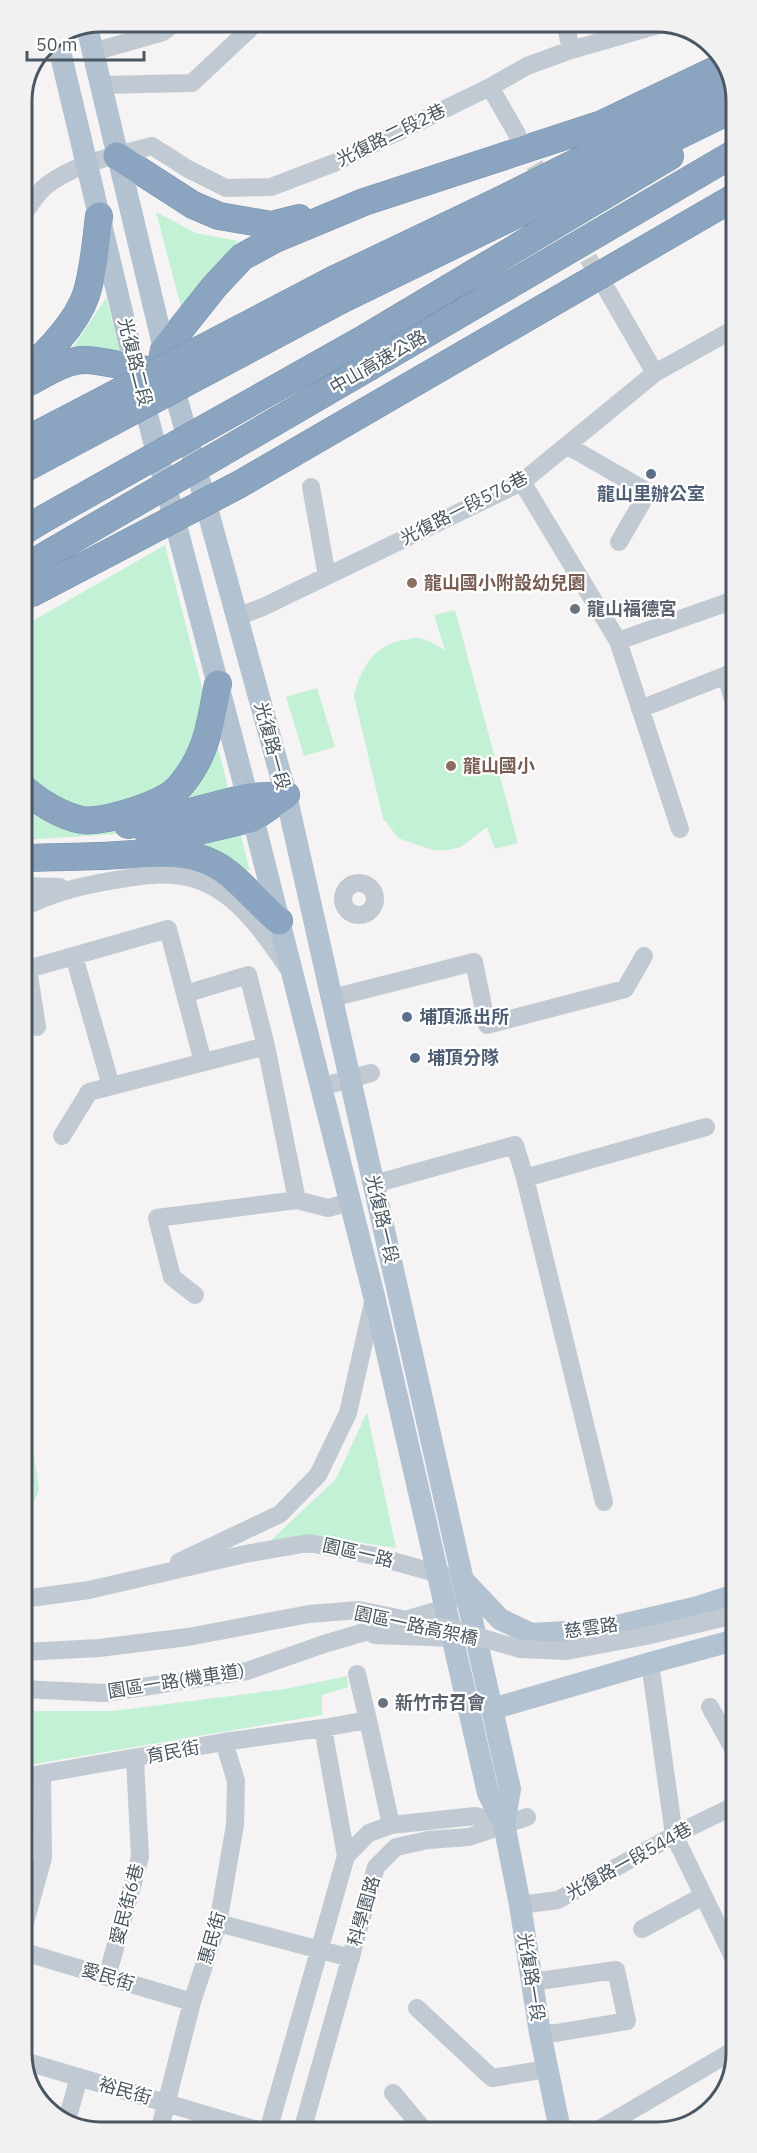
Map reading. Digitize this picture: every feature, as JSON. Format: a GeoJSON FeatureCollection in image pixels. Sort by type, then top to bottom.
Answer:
{"type":"FeatureCollection","features":[{"type":"Feature","properties":{"kind":"highway"},"geometry":{"type":"LineString","coordinates":[[117,156],[193,205],[219,216],[271,225],[364,202],[602,124],[718,69]]}},
{"type":"Feature","properties":{"kind":"highway"},"geometry":{"type":"LineString","coordinates":[[32,464],[337,290],[501,201],[724,88]]}},
{"type":"Feature","properties":{"kind":"highway"},"geometry":{"type":"LineString","coordinates":[[32,437],[337,290],[726,112]]}},
{"type":"Feature","properties":{"kind":"highway","name":"中山高速公路"},"geometry":{"type":"LineString","coordinates":[[32,526],[360,341],[726,123]]}},
{"type":"Feature","properties":{"kind":"highway","name":"中山高速公路"},"geometry":{"type":"LineString","coordinates":[[32,587],[371,366],[726,158]]}},
{"type":"Feature","properties":{"kind":"highway"},"geometry":{"type":"LineString","coordinates":[[32,381],[58,367],[85,360],[154,371],[214,287],[242,257],[275,239],[364,202]]}},
{"type":"Feature","properties":{"kind":"highway"},"geometry":{"type":"LineString","coordinates":[[32,588],[240,484],[726,202]]}},
{"type":"Feature","properties":{"kind":"highway"},"geometry":{"type":"LineString","coordinates":[[32,366],[66,330],[86,296],[99,216]]}},
{"type":"Feature","properties":{"kind":"highway"},"geometry":{"type":"LineString","coordinates":[[82,820],[116,816],[142,809],[171,795],[193,768],[206,741],[218,684]]}},
{"type":"Feature","properties":{"kind":"highway"},"geometry":{"type":"LineString","coordinates":[[32,794],[52,808],[82,820],[110,825],[135,825],[250,807]]}},
{"type":"Feature","properties":{"kind":"highway"},"geometry":{"type":"LineString","coordinates":[[65,857],[154,842],[286,795]]}},
{"type":"Feature","properties":{"kind":"highway"},"geometry":{"type":"LineString","coordinates":[[32,858],[189,854],[215,864],[237,880],[260,906],[279,921]]}},
{"type":"Feature","properties":{"kind":"main road","name":"光復路二段"},"geometry":{"type":"LineString","coordinates":[[88,33],[117,156],[154,371],[218,684]]}},
{"type":"Feature","properties":{"kind":"main road","name":"光復路二段"},"geometry":{"type":"LineString","coordinates":[[59,46],[99,216],[237,617]]}},
{"type":"Feature","properties":{"kind":"main road","name":"光復路一段"},"geometry":{"type":"LineString","coordinates":[[237,617],[286,795],[332,998],[361,1076],[374,1184],[510,1789],[504,1824]]}},
{"type":"Feature","properties":{"kind":"main road","name":"光復路一段"},"geometry":{"type":"LineString","coordinates":[[218,684],[374,1296],[488,1793],[504,1824],[520,1905],[540,2033],[558,2122]]}},
{"type":"Feature","properties":{"kind":"main road","name":"慈雲路"},"geometry":{"type":"LineString","coordinates":[[464,1581],[500,1620],[531,1634],[600,1630],[726,1598]]}},
{"type":"Feature","properties":{"kind":"main road"},"geometry":{"type":"LineString","coordinates":[[492,1709],[726,1642]]}},
{"type":"Feature","properties":{"kind":"street"},"geometry":{"type":"LineString","coordinates":[[93,52],[163,32]]}},
{"type":"Feature","properties":{"kind":"street"},"geometry":{"type":"LineString","coordinates":[[100,85],[192,83],[246,32]]}},
{"type":"Feature","properties":{"kind":"street"},"geometry":{"type":"LineString","coordinates":[[567,32],[571,50]]}},
{"type":"Feature","properties":{"kind":"street","name":"光復路二段2巷"},"geometry":{"type":"LineString","coordinates":[[32,204],[46,186],[88,172],[117,156],[152,146],[226,188],[271,187],[334,163],[490,87],[527,66],[571,50],[634,32]]}},
{"type":"Feature","properties":{"kind":"street"},"geometry":{"type":"LineString","coordinates":[[490,87],[516,134]]}},
{"type":"Feature","properties":{"kind":"street"},"geometry":{"type":"LineString","coordinates":[[32,352],[44,341],[72,302],[84,248],[88,172]]}},
{"type":"Feature","properties":{"kind":"street"},"geometry":{"type":"LineString","coordinates":[[607,291],[655,372]]}},
{"type":"Feature","properties":{"kind":"street","name":"光復路一段576巷"},"geometry":{"type":"LineString","coordinates":[[237,617],[248,614],[522,482],[655,372],[726,333]]}},
{"type":"Feature","properties":{"kind":"street"},"geometry":{"type":"LineString","coordinates":[[568,446],[648,492],[619,542]]}},
{"type":"Feature","properties":{"kind":"street"},"geometry":{"type":"LineString","coordinates":[[522,482],[618,641],[680,829]]}},
{"type":"Feature","properties":{"kind":"street"},"geometry":{"type":"LineString","coordinates":[[311,486],[327,576]]}},
{"type":"Feature","properties":{"kind":"street"},"geometry":{"type":"LineString","coordinates":[[618,641],[726,603]]}},
{"type":"Feature","properties":{"kind":"street"},"geometry":{"type":"LineString","coordinates":[[640,709],[726,675]]}},
{"type":"Feature","properties":{"kind":"street"},"geometry":{"type":"LineString","coordinates":[[32,903],[71,888],[148,875],[176,875],[199,881],[221,891],[243,908],[264,933],[292,974]]}},
{"type":"Feature","properties":{"kind":"street"},"geometry":{"type":"LineString","coordinates":[[32,886],[71,888]]}},
{"type":"Feature","properties":{"kind":"street"},"geometry":{"type":"LineString","coordinates":[[311,912],[344,904]]}},
{"type":"Feature","properties":{"kind":"street"},"geometry":{"type":"LineString","coordinates":[[32,968],[168,928],[203,1062]]}},
{"type":"Feature","properties":{"kind":"street"},"geometry":{"type":"LineString","coordinates":[[74,956],[111,1086]]}},
{"type":"Feature","properties":{"kind":"street"},"geometry":{"type":"LineString","coordinates":[[332,998],[474,962],[487,1025],[625,989],[645,956]]}},
{"type":"Feature","properties":{"kind":"street"},"geometry":{"type":"LineString","coordinates":[[185,994],[248,975],[266,1046],[297,1200]]}},
{"type":"Feature","properties":{"kind":"street"},"geometry":{"type":"LineString","coordinates":[[32,994],[37,1026]]}},
{"type":"Feature","properties":{"kind":"street"},"geometry":{"type":"LineString","coordinates":[[62,1136],[88,1092],[266,1046]]}},
{"type":"Feature","properties":{"kind":"street"},"geometry":{"type":"LineString","coordinates":[[321,1087],[361,1076]]}},
{"type":"Feature","properties":{"kind":"street"},"geometry":{"type":"LineString","coordinates":[[525,1178],[706,1127]]}},
{"type":"Feature","properties":{"kind":"street"},"geometry":{"type":"LineString","coordinates":[[374,1184],[515,1145],[604,1502]]}},
{"type":"Feature","properties":{"kind":"street"},"geometry":{"type":"LineString","coordinates":[[195,1295],[172,1277],[157,1218],[297,1200],[328,1208],[350,1202]]}},
{"type":"Feature","properties":{"kind":"street"},"geometry":{"type":"LineString","coordinates":[[32,1587],[96,1576],[149,1577],[280,1514],[318,1475],[348,1413],[374,1296]]}},
{"type":"Feature","properties":{"kind":"street","name":"園區一路"},"geometry":{"type":"LineString","coordinates":[[32,1598],[89,1590],[245,1554],[309,1543],[375,1556],[464,1581]]}},
{"type":"Feature","properties":{"kind":"street"},"geometry":{"type":"LineString","coordinates":[[324,1644],[446,1608],[464,1581]]}},
{"type":"Feature","properties":{"kind":"street","name":"園區一路高架橋"},"geometry":{"type":"LineString","coordinates":[[32,1651],[110,1647],[188,1637],[309,1614],[359,1610],[456,1630],[520,1649],[567,1651],[726,1617]]}},
{"type":"Feature","properties":{"kind":"street"},"geometry":{"type":"LineString","coordinates":[[32,1681],[94,1683],[250,1660],[382,1634],[453,1638]]}},
{"type":"Feature","properties":{"kind":"street","name":"園區一路(機車道)"},"geometry":{"type":"LineString","coordinates":[[32,1689],[104,1693],[247,1671],[324,1644]]}},
{"type":"Feature","properties":{"kind":"street"},"geometry":{"type":"LineString","coordinates":[[650,1663],[674,1835],[726,1943]]}},
{"type":"Feature","properties":{"kind":"street"},"geometry":{"type":"LineString","coordinates":[[357,1674],[391,1825]]}},
{"type":"Feature","properties":{"kind":"street"},"geometry":{"type":"LineString","coordinates":[[710,1707],[726,1736]]}},
{"type":"Feature","properties":{"kind":"street"},"geometry":{"type":"LineString","coordinates":[[323,1728],[368,1720]]}},
{"type":"Feature","properties":{"kind":"street","name":"科學園路"},"geometry":{"type":"LineString","coordinates":[[271,2121],[346,1857],[323,1728]]}},
{"type":"Feature","properties":{"kind":"street","name":"育民街"},"geometry":{"type":"LineString","coordinates":[[32,1776],[224,1742],[323,1728]]}},
{"type":"Feature","properties":{"kind":"street","name":"惠民街"},"geometry":{"type":"LineString","coordinates":[[162,2121],[192,2002],[218,1923],[235,1825],[236,1781],[224,1742]]}},
{"type":"Feature","properties":{"kind":"street","name":"愛民街6巷"},"geometry":{"type":"LineString","coordinates":[[107,1977],[140,1857],[135,1759]]}},
{"type":"Feature","properties":{"kind":"street"},"geometry":{"type":"LineString","coordinates":[[32,1897],[43,1858],[42,1774]]}},
{"type":"Feature","properties":{"kind":"street","name":"光復路一段544巷"},"geometry":{"type":"LineString","coordinates":[[520,1905],[558,1900],[674,1835],[726,1810]]}},
{"type":"Feature","properties":{"kind":"street","name":"科學園路"},"geometry":{"type":"LineString","coordinates":[[346,1857],[369,1833],[391,1825],[475,1815],[504,1824]]}},
{"type":"Feature","properties":{"kind":"street"},"geometry":{"type":"LineString","coordinates":[[504,1824],[526,1817]]}},
{"type":"Feature","properties":{"kind":"street","name":"科學園路"},"geometry":{"type":"LineString","coordinates":[[305,2121],[376,1867],[396,1847],[428,1840],[469,1837],[504,1824]]}},
{"type":"Feature","properties":{"kind":"street"},"geometry":{"type":"LineString","coordinates":[[642,1929],[703,1896]]}},
{"type":"Feature","properties":{"kind":"street"},"geometry":{"type":"LineString","coordinates":[[218,1923],[351,1958]]}},
{"type":"Feature","properties":{"kind":"street","name":"愛民街"},"geometry":{"type":"LineString","coordinates":[[32,1954],[192,2002]]}},
{"type":"Feature","properties":{"kind":"street"},"geometry":{"type":"LineString","coordinates":[[532,1982],[616,1970],[627,2021],[556,2033],[540,2033]]}},
{"type":"Feature","properties":{"kind":"street"},"geometry":{"type":"LineString","coordinates":[[417,2008],[492,2078],[547,2069]]}},
{"type":"Feature","properties":{"kind":"street"},"geometry":{"type":"LineString","coordinates":[[612,2122],[726,2055]]}},
{"type":"Feature","properties":{"kind":"street","name":"裕民街"},"geometry":{"type":"LineString","coordinates":[[33,2063],[228,2121]]}},
{"type":"Feature","properties":{"kind":"street"},"geometry":{"type":"LineString","coordinates":[[70,2114],[79,2077]]}},
{"type":"Feature","properties":{"kind":"street"},"geometry":{"type":"LineString","coordinates":[[393,2092],[417,2122]]}},
{"type":"Feature","properties":{"kind":"green space"},"geometry":{"type":"Polygon","coordinates":[[[156,212],[196,233],[238,241],[181,307],[156,212]]]}},
{"type":"Feature","properties":{"kind":"green space"},"geometry":{"type":"Polygon","coordinates":[[[106,298],[122,358],[69,353],[106,298]]]}},
{"type":"Feature","properties":{"kind":"green space"},"geometry":{"type":"Polygon","coordinates":[[[165,545],[250,871],[117,834],[32,839],[32,621],[165,545]]]}},
{"type":"Feature","properties":{"kind":"green space"},"geometry":{"type":"Polygon","coordinates":[[[455,610],[518,843],[495,849],[487,827],[461,847],[448,850],[432,850],[398,838],[383,818],[354,696],[365,667],[370,659],[385,646],[417,638],[429,641],[445,650],[434,615],[455,610]]]}},
{"type":"Feature","properties":{"kind":"green space"},"geometry":{"type":"Polygon","coordinates":[[[317,688],[335,747],[304,756],[286,697],[317,688]]]}},
{"type":"Feature","properties":{"kind":"green space"},"geometry":{"type":"Polygon","coordinates":[[[367,1412],[396,1548],[317,1536],[269,1542],[336,1479],[367,1412]]]}},
{"type":"Feature","properties":{"kind":"green space"},"geometry":{"type":"Polygon","coordinates":[[[32,1441],[39,1489],[32,1508],[32,1441]]]}},
{"type":"Feature","properties":{"kind":"green space"},"geometry":{"type":"Polygon","coordinates":[[[347,1676],[348,1687],[322,1695],[322,1715],[32,1764],[32,1711],[113,1711],[285,1689],[347,1676]]]}},
{"type":"Feature","properties":{"kind":"tunnel"},"geometry":{"type":"LineString","coordinates":[[521,141],[603,284]]}},
{"type":"Feature","properties":{"kind":"place","name":"龍山里辦公室"},"geometry":{"type":"Point","coordinates":[651,474]}},
{"type":"Feature","properties":{"kind":"place","name":"龍山國小附設幼兒園"},"geometry":{"type":"Point","coordinates":[412,583]}},
{"type":"Feature","properties":{"kind":"place","name":"龍山福德宮"},"geometry":{"type":"Point","coordinates":[575,609]}},
{"type":"Feature","properties":{"kind":"place","name":"龍山國小"},"geometry":{"type":"Point","coordinates":[451,766]}},
{"type":"Feature","properties":{"kind":"place","name":"埔頂派出所"},"geometry":{"type":"Point","coordinates":[407,1017]}},
{"type":"Feature","properties":{"kind":"place","name":"埔頂分隊"},"geometry":{"type":"Point","coordinates":[415,1058]}},
{"type":"Feature","properties":{"kind":"place","name":"新竹市召會"},"geometry":{"type":"Point","coordinates":[383,1703]}}]}
